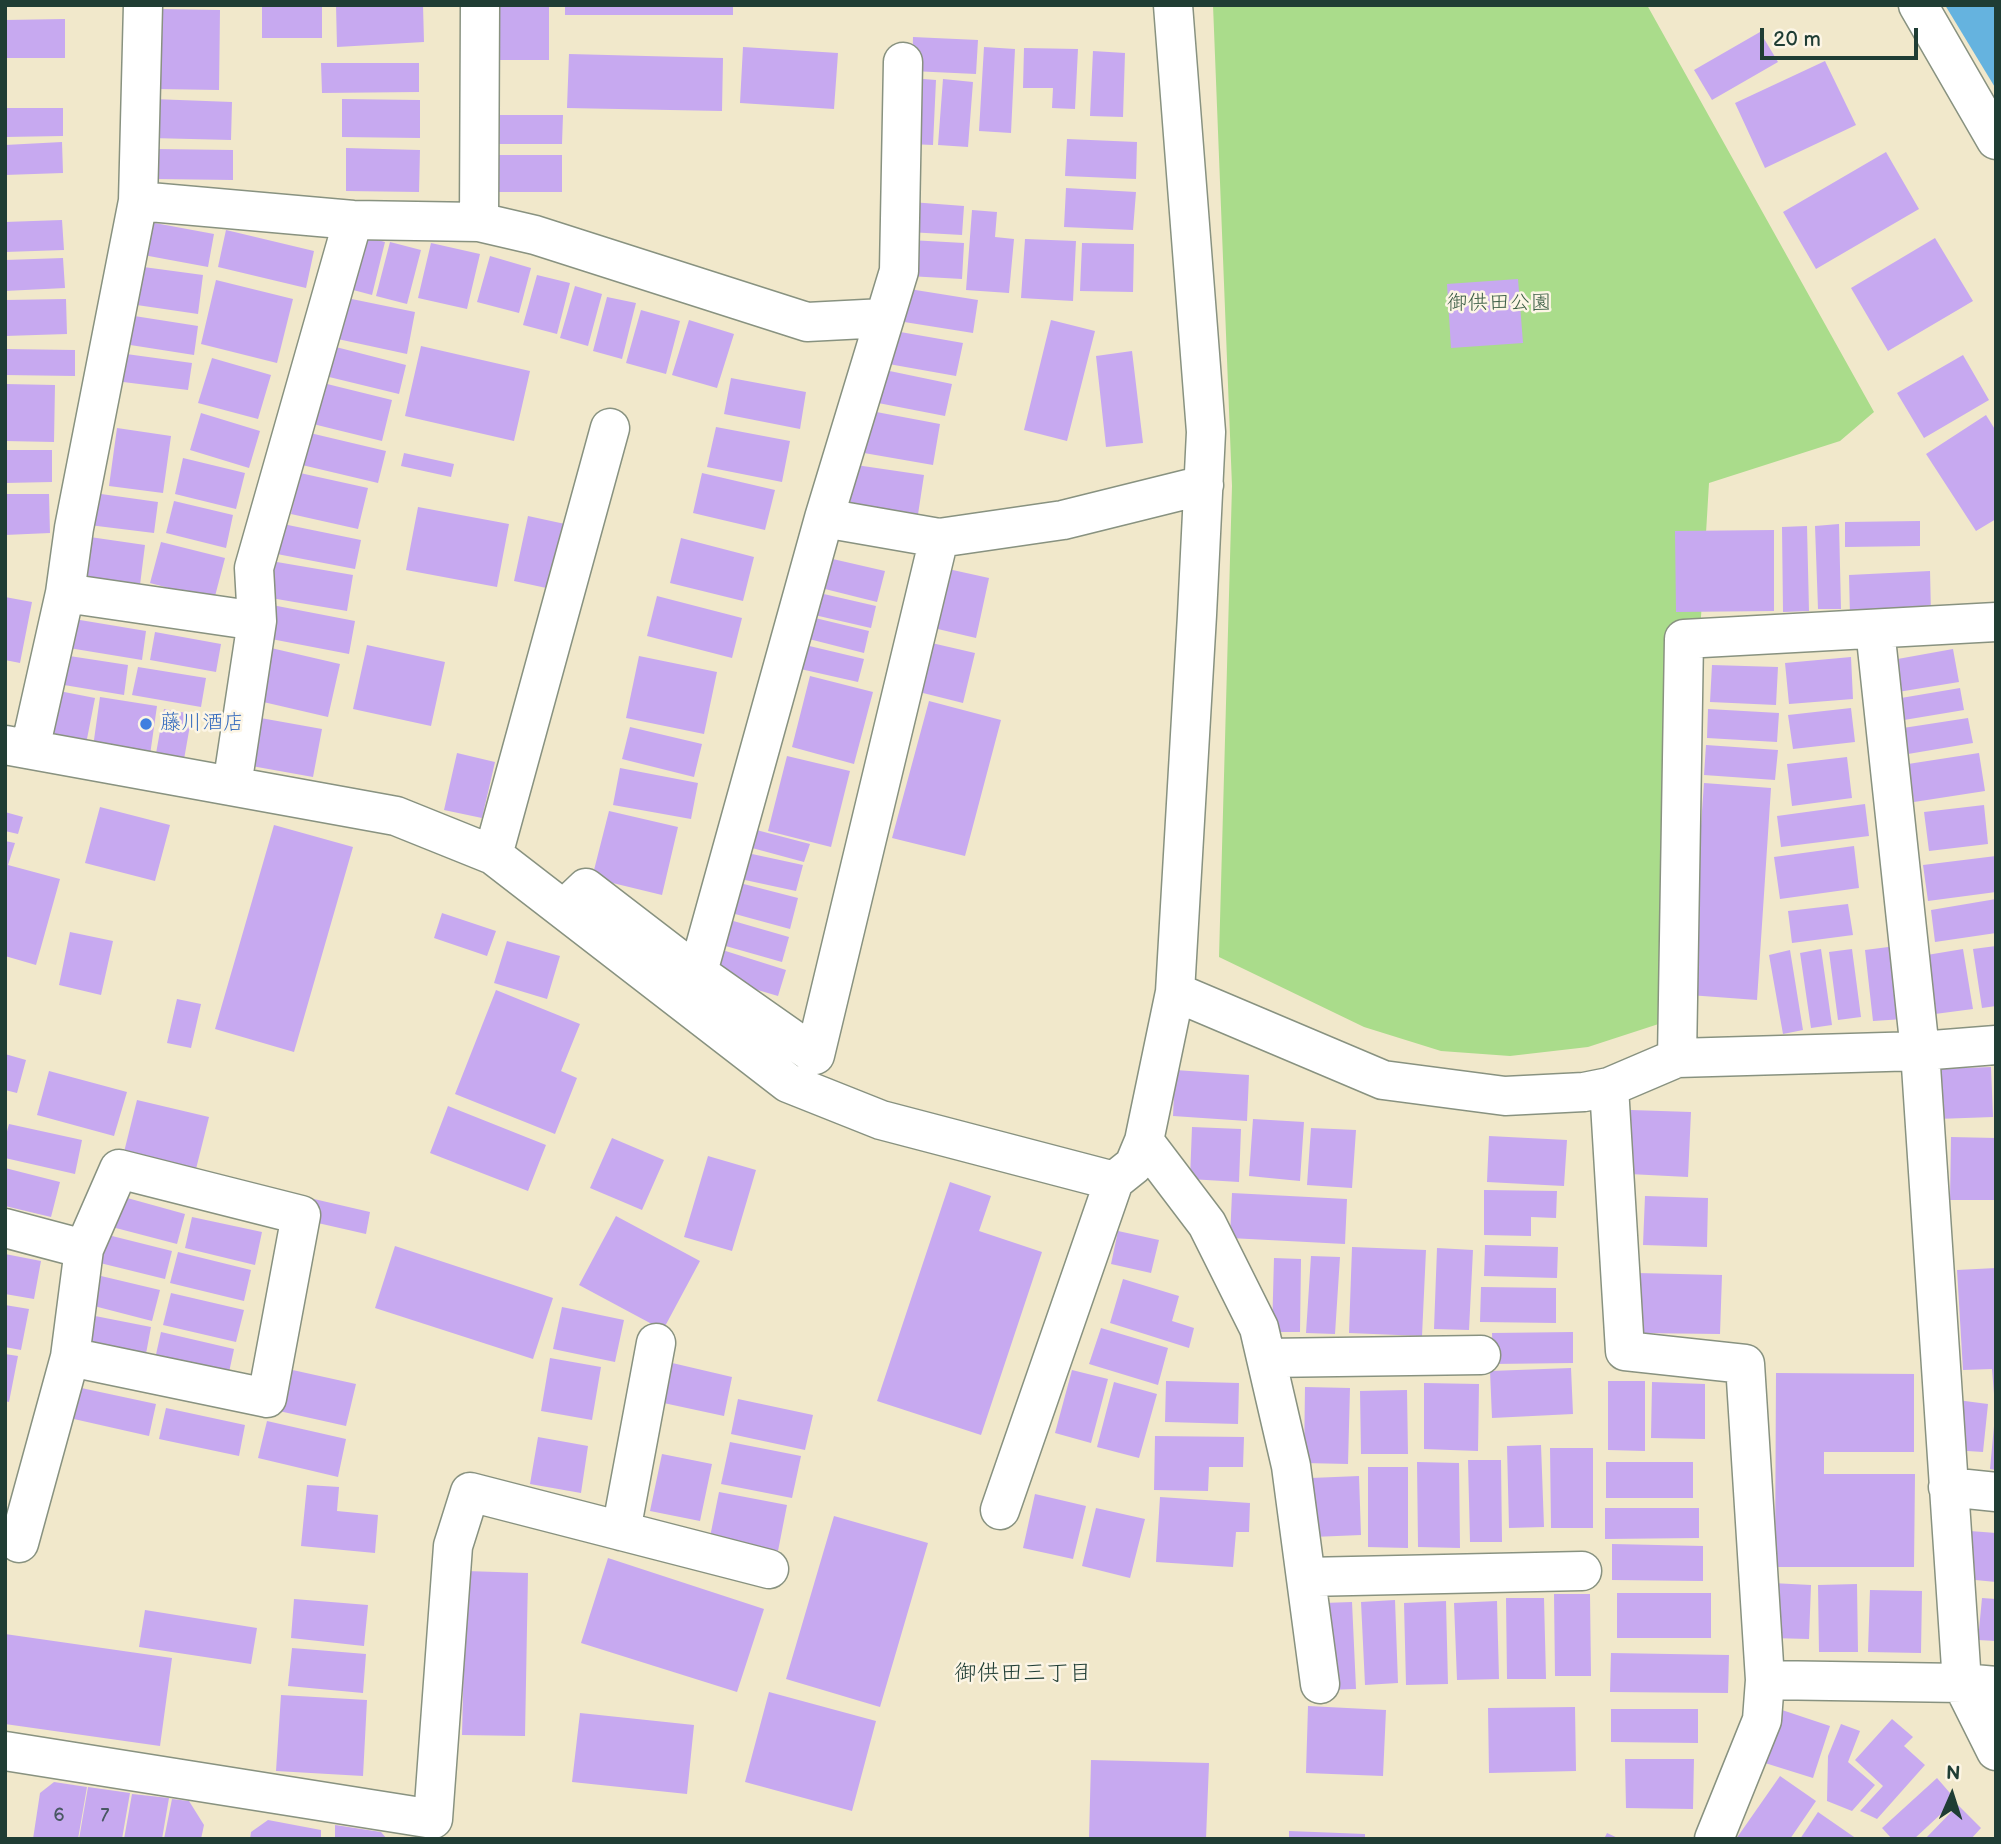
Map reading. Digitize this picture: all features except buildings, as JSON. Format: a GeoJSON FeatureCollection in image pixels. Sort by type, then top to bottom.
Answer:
{"type":"FeatureCollection","features":[{"type":"Feature","properties":{"kind":"street"},"geometry":{"type":"LineString","coordinates":[[143,5],[138,201],[74,528],[65,593],[17,747],[396,816],[493,855],[788,1083],[881,1120],[1114,1181]]}},
{"type":"Feature","properties":{"kind":"street"},"geometry":{"type":"LineString","coordinates":[[479,222],[480,5]]}},
{"type":"Feature","properties":{"kind":"street"},"geometry":{"type":"LineString","coordinates":[[1000,1510],[1114,1181],[1134,1165],[1144,1141],[1175,992],[1206,432],[1173,5]]}},
{"type":"Feature","properties":{"kind":"street"},"geometry":{"type":"LineString","coordinates":[[1918,5],[1996,139]]}},
{"type":"Feature","properties":{"kind":"street"},"geometry":{"type":"LineString","coordinates":[[698,972],[824,518],[899,271],[903,62]]}},
{"type":"Feature","properties":{"kind":"street"},"geometry":{"type":"LineString","coordinates":[[138,201],[353,220],[479,222],[534,235],[807,322],[884,318]]}},
{"type":"Feature","properties":{"kind":"street"},"geometry":{"type":"LineString","coordinates":[[232,786],[257,621],[254,568],[353,220]]}},
{"type":"Feature","properties":{"kind":"street"},"geometry":{"type":"LineString","coordinates":[[493,855],[610,428]]}},
{"type":"Feature","properties":{"kind":"street"},"geometry":{"type":"LineString","coordinates":[[824,518],[939,538],[1063,520],[1203,485]]}},
{"type":"Feature","properties":{"kind":"street"},"geometry":{"type":"LineString","coordinates":[[564,909],[586,888],[815,1055],[939,538]]}},
{"type":"Feature","properties":{"kind":"street"},"geometry":{"type":"LineString","coordinates":[[65,593],[257,621]]}},
{"type":"Feature","properties":{"kind":"street"},"geometry":{"type":"LineString","coordinates":[[1677,1058],[1684,639],[1996,622]]}},
{"type":"Feature","properties":{"kind":"street"},"geometry":{"type":"LineString","coordinates":[[1875,629],[1920,1051],[1948,1487],[1979,1684],[1996,1751]]}},
{"type":"Feature","properties":{"kind":"street"},"geometry":{"type":"LineString","coordinates":[[1175,992],[1383,1080],[1505,1096],[1584,1092],[1609,1087],[1677,1058],[1920,1051],[1996,1045]]}},
{"type":"Feature","properties":{"kind":"street"},"geometry":{"type":"LineString","coordinates":[[1609,1087],[1625,1351],[1745,1364],[1765,1680],[1762,1720],[1714,1839]]}},
{"type":"Feature","properties":{"kind":"street"},"geometry":{"type":"LineString","coordinates":[[1144,1141],[1207,1224],[1259,1328],[1291,1466],[1320,1684]]}},
{"type":"Feature","properties":{"kind":"street"},"geometry":{"type":"LineString","coordinates":[[19,1543],[70,1357],[84,1250],[119,1169],[301,1215],[267,1398],[70,1357]]}},
{"type":"Feature","properties":{"kind":"street"},"geometry":{"type":"LineString","coordinates":[[5,1228],[84,1250]]}},
{"type":"Feature","properties":{"kind":"street"},"geometry":{"type":"LineString","coordinates":[[621,1531],[656,1343]]}},
{"type":"Feature","properties":{"kind":"street"},"geometry":{"type":"LineString","coordinates":[[1266,1358],[1481,1355]]}},
{"type":"Feature","properties":{"kind":"street"},"geometry":{"type":"LineString","coordinates":[[1948,1487],[1996,1492]]}},
{"type":"Feature","properties":{"kind":"street"},"geometry":{"type":"LineString","coordinates":[[5,1751],[433,1819],[453,1546],[470,1492],[769,1569]]}},
{"type":"Feature","properties":{"kind":"street"},"geometry":{"type":"LineString","coordinates":[[1306,1577],[1583,1571]]}},
{"type":"Feature","properties":{"kind":"street"},"geometry":{"type":"LineString","coordinates":[[1765,1680],[1979,1684]]}},
{"type":"Feature","properties":{"kind":"green space","name":"御供田公園"},"geometry":{"type":"Polygon","coordinates":[[[1213,5],[1647,5],[1874,412],[1840,441],[1709,483],[1677,1018],[1588,1047],[1510,1056],[1441,1051],[1364,1027],[1219,957],[1232,486],[1213,5]]]}},
{"type":"Feature","properties":{"kind":"water"},"geometry":{"type":"Polygon","coordinates":[[[1945,5],[1996,5],[1996,89],[1945,5]]]}},
{"type":"Feature","properties":{"kind":"place","name":"藤川酒店"},"geometry":{"type":"Point","coordinates":[146,724]}},
{"type":"Feature","properties":{"kind":"district","name":"御供田三丁目"},"geometry":{"type":"Point","coordinates":[1023,1674]}}]}
